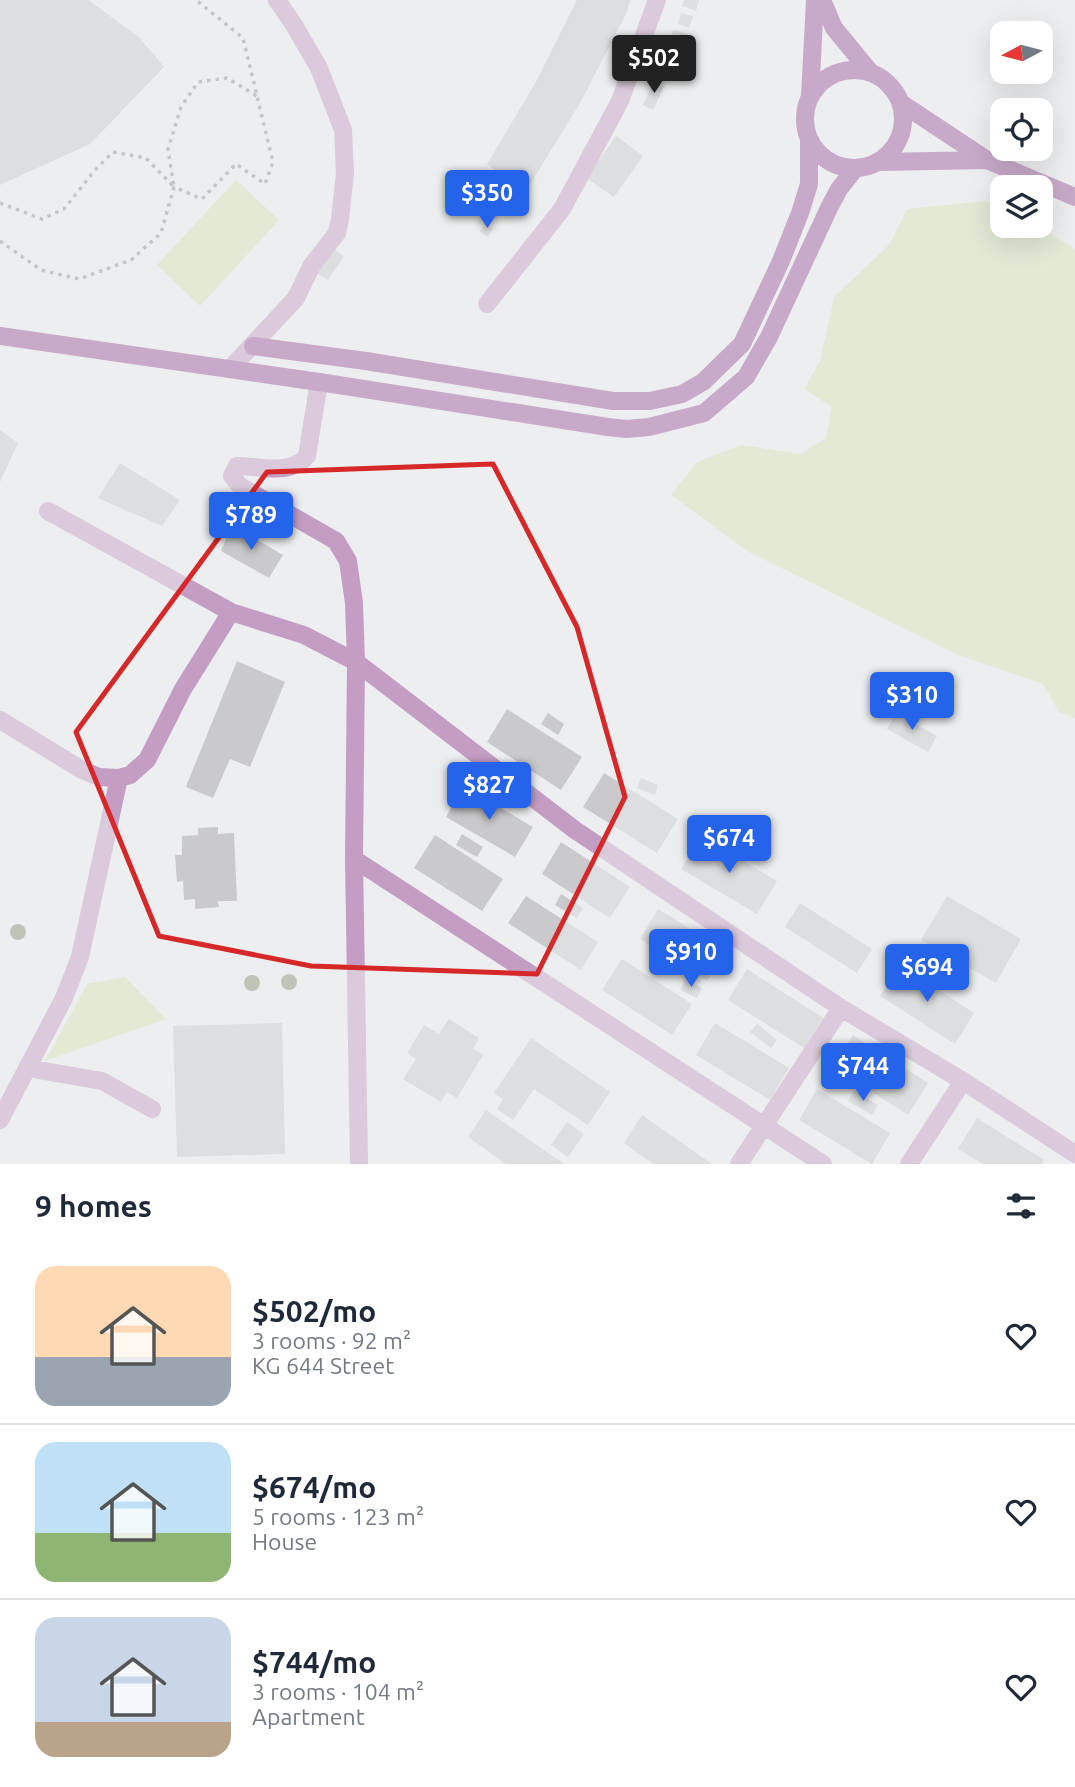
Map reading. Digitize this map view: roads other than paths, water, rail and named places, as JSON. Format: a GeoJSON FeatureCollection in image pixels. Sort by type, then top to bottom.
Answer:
{"type":"FeatureCollection","features":[{"type":"Feature","properties":{"kind":"main road"},"geometry":{"type":"LineString","coordinates":[[253,346],[366,361],[613,401],[650,401],[682,394],[703,382],[741,344],[781,261],[809,184],[809,139],[805,118],[810,97],[815,0]]}},
{"type":"Feature","properties":{"kind":"main road"},"geometry":{"type":"LineString","coordinates":[[822,0],[835,28],[871,73],[889,85],[901,103],[987,160],[1075,197]]}},
{"type":"Feature","properties":{"kind":"main road"},"geometry":{"type":"LineString","coordinates":[[810,97],[818,85],[836,74],[857,70],[871,73]]}},
{"type":"Feature","properties":{"kind":"main road"},"geometry":{"type":"LineString","coordinates":[[879,162],[898,143],[902,130],[901,103]]}},
{"type":"Feature","properties":{"kind":"main road"},"geometry":{"type":"LineString","coordinates":[[809,139],[827,161],[855,169],[879,162],[987,160]]}},
{"type":"Feature","properties":{"kind":"main road"},"geometry":{"type":"LineString","coordinates":[[0,336],[627,429],[666,424],[704,412],[746,377],[769,337],[828,208],[855,169]]}},
{"type":"Feature","properties":{"kind":"main road"},"geometry":{"type":"LineString","coordinates":[[703,382],[716,403]]}},
{"type":"Feature","properties":{"kind":"street"},"geometry":{"type":"LineString","coordinates":[[230,369],[296,298],[312,265],[337,233],[345,173],[343,130],[319,68],[295,25],[277,0]]}},
{"type":"Feature","properties":{"kind":"street"},"geometry":{"type":"LineString","coordinates":[[487,304],[562,209],[620,102],[657,0]]}},
{"type":"Feature","properties":{"kind":"street"},"geometry":{"type":"LineString","coordinates":[[319,382],[307,456],[303,461],[282,468],[237,466],[232,476],[240,486],[336,541],[348,561],[354,603],[356,662],[354,859],[359,1164]]}},
{"type":"Feature","properties":{"kind":"street"},"geometry":{"type":"LineString","coordinates":[[48,510],[231,612],[304,635],[356,662],[575,830],[841,1008],[964,1081],[1075,1154]]}},
{"type":"Feature","properties":{"kind":"street"},"geometry":{"type":"LineString","coordinates":[[0,720],[82,770],[99,776],[119,778],[130,775],[147,760],[183,689],[231,612]]}},
{"type":"Feature","properties":{"kind":"street"},"geometry":{"type":"LineString","coordinates":[[0,1120],[64,998],[80,957],[119,778]]}},
{"type":"Feature","properties":{"kind":"street"},"geometry":{"type":"LineString","coordinates":[[354,859],[823,1164]]}},
{"type":"Feature","properties":{"kind":"street"},"geometry":{"type":"LineString","coordinates":[[739,1164],[841,1008]]}},
{"type":"Feature","properties":{"kind":"street"},"geometry":{"type":"LineString","coordinates":[[27,1068],[102,1081],[152,1109]]}},
{"type":"Feature","properties":{"kind":"street"},"geometry":{"type":"LineString","coordinates":[[909,1164],[964,1081]]}}]}
